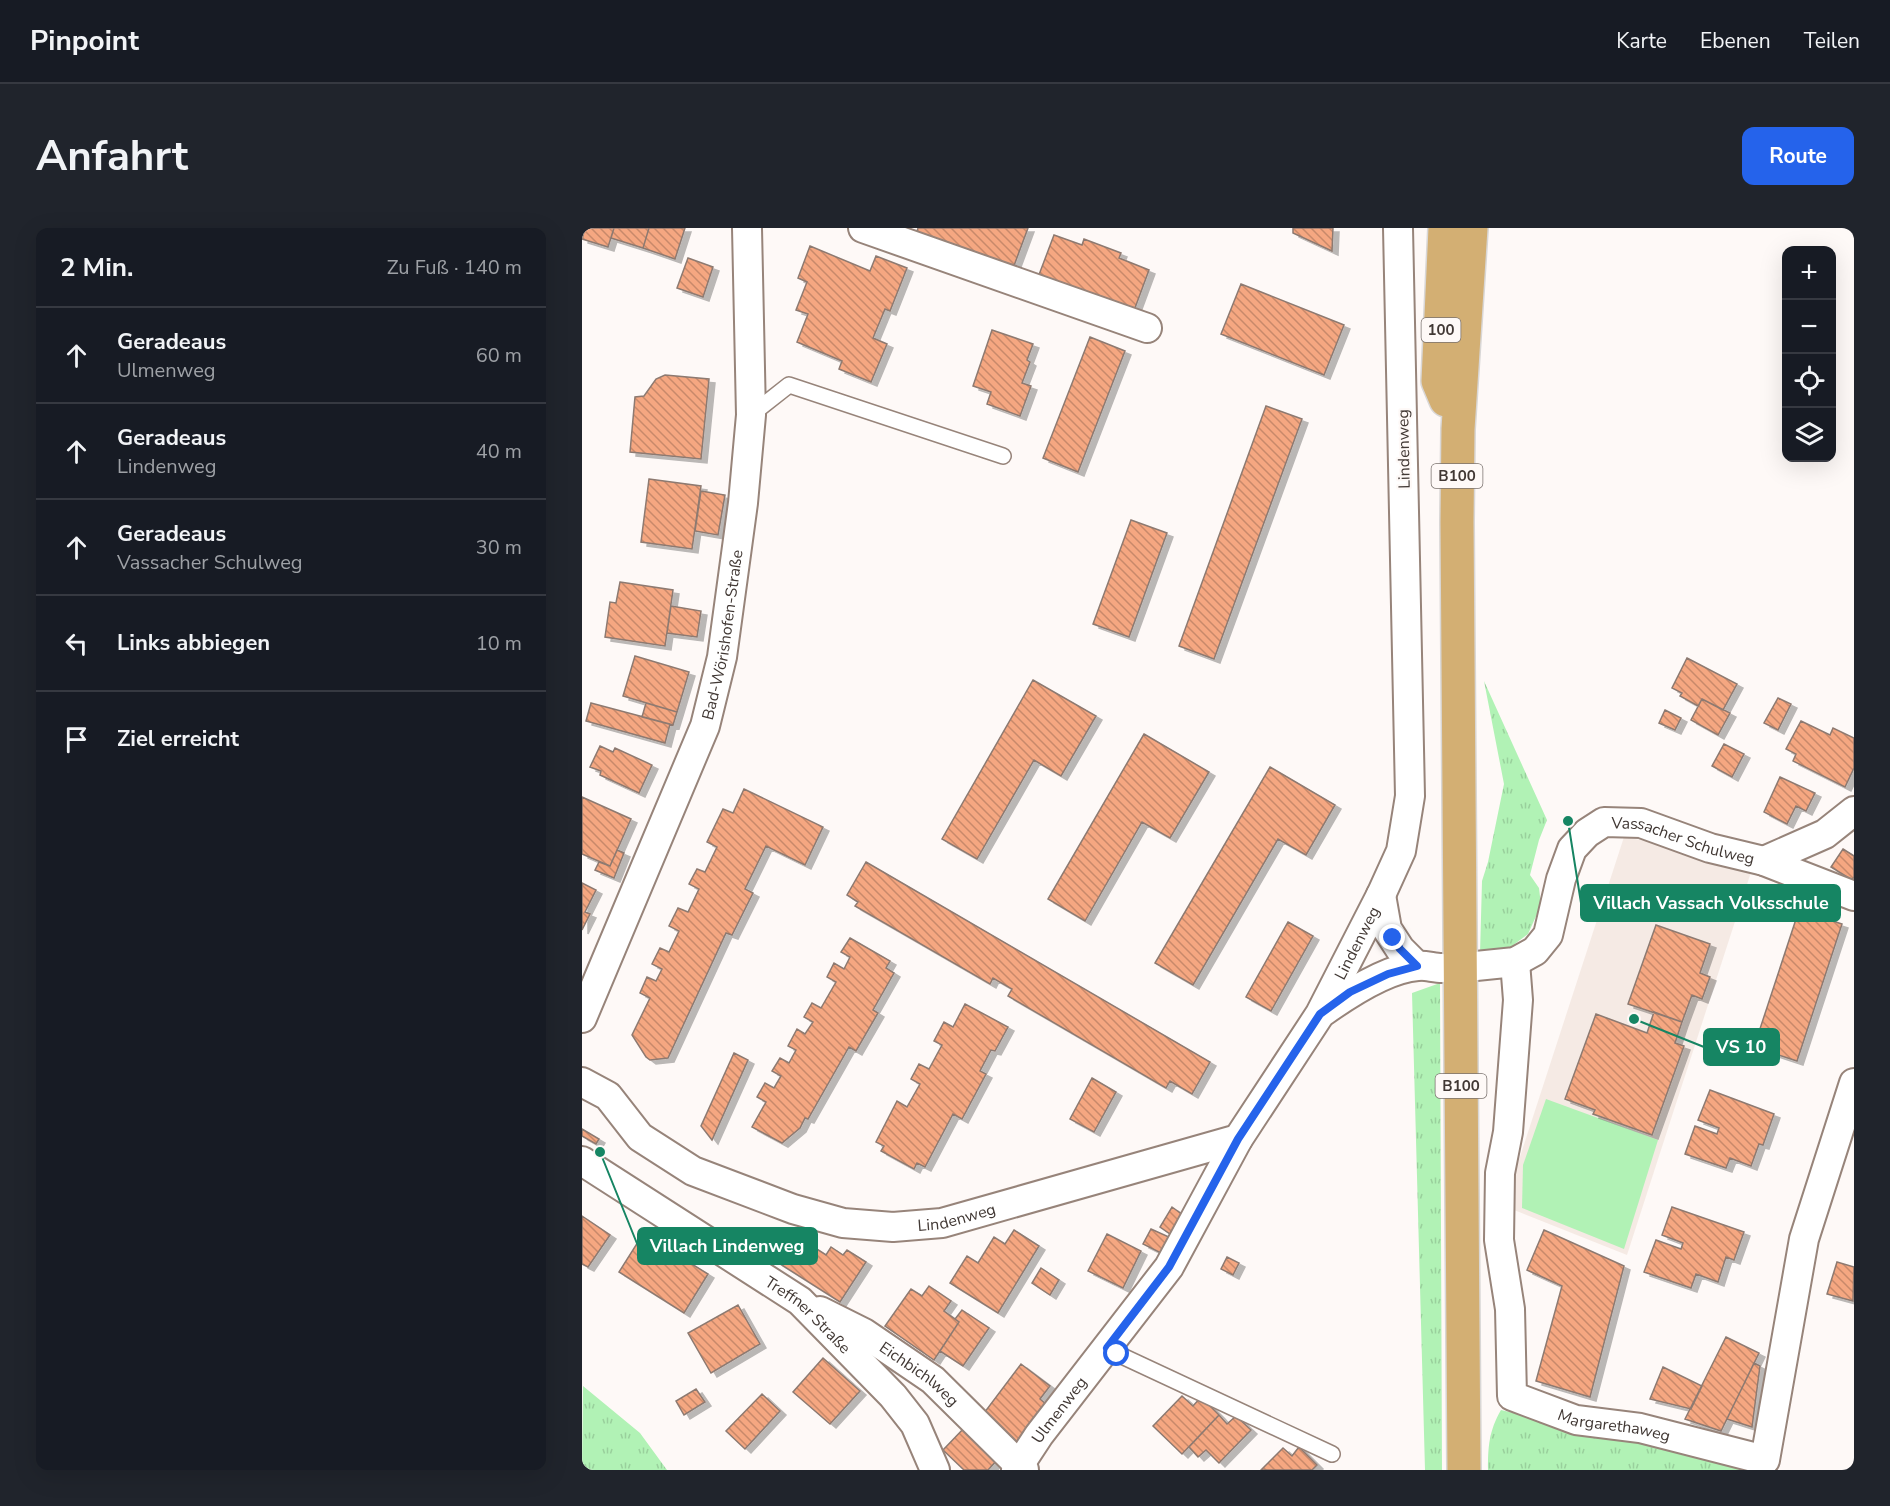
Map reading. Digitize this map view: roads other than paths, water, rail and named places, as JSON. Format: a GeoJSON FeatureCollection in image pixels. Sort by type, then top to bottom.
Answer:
{"type":"FeatureCollection","features":[{"type":"Feature","properties":{"kind":"main road","name":"100"},"geometry":{"type":"LineString","coordinates":[[1445,228],[1438,381],[1458,429]]}},
{"type":"Feature","properties":{"kind":"main road","name":"B100"},"geometry":{"type":"LineString","coordinates":[[1464,1470],[1457,522],[1458,429],[1471,228]]}},
{"type":"Feature","properties":{"kind":"street","name":"Bad-Wörishofen-Straße"},"geometry":{"type":"LineString","coordinates":[[582,1018],[705,726],[722,657],[743,503],[751,415],[747,228]]}},
{"type":"Feature","properties":{"kind":"street"},"geometry":{"type":"LineString","coordinates":[[863,228],[1148,328]]}},
{"type":"Feature","properties":{"kind":"street","name":"Lindenweg"},"geometry":{"type":"LineString","coordinates":[[582,1083],[608,1096],[640,1137],[693,1171],[793,1209],[843,1223],[893,1227],[942,1223],[1238,1139],[1320,1014],[1381,895],[1401,850],[1410,796],[1398,228]]}},
{"type":"Feature","properties":{"kind":"street","name":"Vassacher Schulweg"},"geometry":{"type":"LineString","coordinates":[[1476,966],[1515,962],[1535,951],[1548,935],[1561,879],[1572,849],[1587,832],[1604,822],[1641,823],[1710,848],[1764,861],[1825,834],[1854,811]]}},
{"type":"Feature","properties":{"kind":"street"},"geometry":{"type":"LineString","coordinates":[[1764,861],[1854,896]]}},
{"type":"Feature","properties":{"kind":"street"},"geometry":{"type":"LineString","coordinates":[[1320,1014],[1350,992],[1388,974],[1429,967],[1400,949],[1387,929],[1381,895]]}},
{"type":"Feature","properties":{"kind":"street","name":"Margarethaweg"},"geometry":{"type":"LineString","coordinates":[[1515,962],[1518,1000],[1508,1132],[1500,1173],[1499,1240],[1510,1309],[1512,1396],[1576,1420],[1640,1428],[1765,1460],[1804,1239],[1854,1083]]}},
{"type":"Feature","properties":{"kind":"street","name":"Ulmenweg"},"geometry":{"type":"LineString","coordinates":[[1020,1468],[1039,1435],[1169,1267],[1238,1139]]}},
{"type":"Feature","properties":{"kind":"street","name":"Treffner Straße"},"geometry":{"type":"LineString","coordinates":[[582,1161],[800,1300],[893,1396],[915,1424],[935,1470]]}},
{"type":"Feature","properties":{"kind":"street","name":"Eichbichlweg"},"geometry":{"type":"LineString","coordinates":[[800,1300],[864,1333],[933,1380],[1020,1468]]}},
{"type":"Feature","properties":{"kind":"lane"},"geometry":{"type":"LineString","coordinates":[[751,415],[789,386],[1003,456]]}},
{"type":"Feature","properties":{"kind":"lane"},"geometry":{"type":"LineString","coordinates":[[1107,1348],[1332,1454]]}},
{"type":"Feature","properties":{"kind":"place","name":"Villach Vassach Volksschule"},"geometry":{"type":"Point","coordinates":[1568,821]}},
{"type":"Feature","properties":{"kind":"place","name":"VS 10"},"geometry":{"type":"Point","coordinates":[1634,1019]}},
{"type":"Feature","properties":{"kind":"place","name":"Villach Lindenweg"},"geometry":{"type":"Point","coordinates":[600,1152]}}]}
